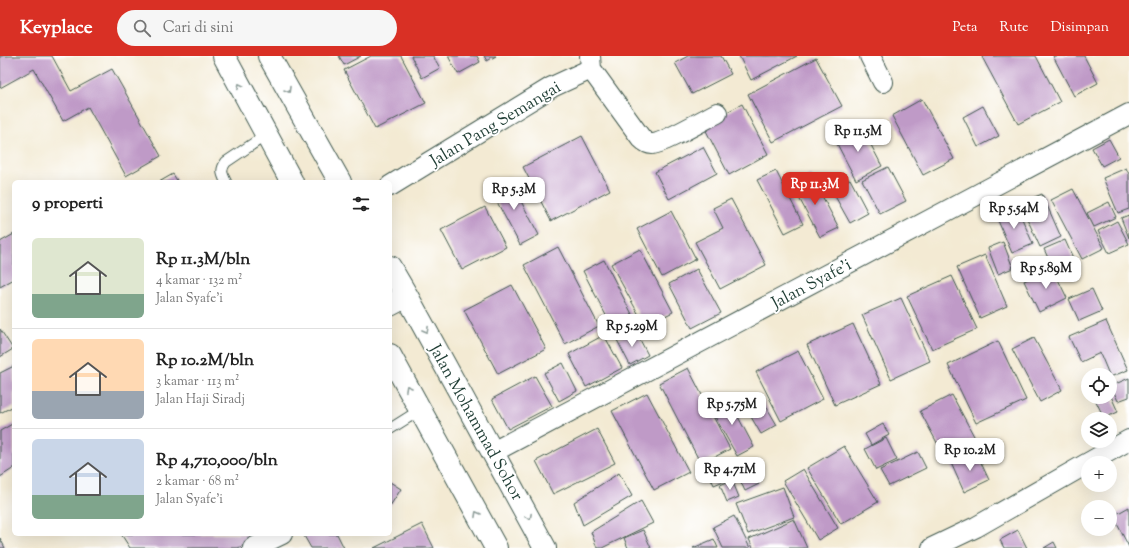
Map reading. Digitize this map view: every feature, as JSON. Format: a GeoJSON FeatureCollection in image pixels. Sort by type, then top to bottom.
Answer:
{"type":"FeatureCollection","features":[{"type":"Feature","properties":{"kind":"street"},"geometry":{"type":"LineString","coordinates":[[224,56],[291,180]]}},
{"type":"Feature","properties":{"kind":"street"},"geometry":{"type":"LineString","coordinates":[[269,56],[339,180]]}},
{"type":"Feature","properties":{"kind":"street"},"geometry":{"type":"LineString","coordinates":[[870,56],[883,82]]}},
{"type":"Feature","properties":{"kind":"street"},"geometry":{"type":"LineString","coordinates":[[591,62],[641,138],[649,143],[652,144],[663,141],[717,113]]}},
{"type":"Feature","properties":{"kind":"street","name":"Jalan Pang Semangai"},"geometry":{"type":"LineString","coordinates":[[392,185],[552,87],[574,76],[591,62]]}},
{"type":"Feature","properties":{"kind":"street","name":"Jalan Syafe'i"},"geometry":{"type":"LineString","coordinates":[[493,452],[1129,114]]}},
{"type":"Feature","properties":{"kind":"street","name":"Jalan Mohammad Sohor"},"geometry":{"type":"LineString","coordinates":[[392,274],[399,300],[493,452],[545,548]]}},
{"type":"Feature","properties":{"kind":"street"},"geometry":{"type":"LineString","coordinates":[[392,359],[496,548]]}},
{"type":"Feature","properties":{"kind":"street"},"geometry":{"type":"LineString","coordinates":[[1100,456],[1129,440]]}},
{"type":"Feature","properties":{"kind":"street"},"geometry":{"type":"LineString","coordinates":[[932,548],[976,527],[1081,467]]}},
{"type":"Feature","properties":{"kind":"street"},"geometry":{"type":"LineString","coordinates":[[253,548],[278,536]]}},
{"type":"Feature","properties":{"kind":"lane"},"geometry":{"type":"LineString","coordinates":[[225,180],[222,167],[226,162],[266,135]]}},
{"type":"Feature","properties":{"kind":"lane"},"geometry":{"type":"LineString","coordinates":[[392,428],[420,410]]}},
{"type":"Feature","properties":{"kind":"building"},"geometry":{"type":"Polygon","coordinates":[[[0,56],[52,56],[71,91],[112,69],[161,156],[126,176],[88,107],[63,121],[34,69],[0,88],[0,56]]]}},
{"type":"Feature","properties":{"kind":"building"},"geometry":{"type":"Polygon","coordinates":[[[339,56],[361,56],[344,65],[339,56]]]}},
{"type":"Feature","properties":{"kind":"building"},"geometry":{"type":"Polygon","coordinates":[[[371,56],[401,56],[426,103],[375,129],[344,70],[371,56]]]}},
{"type":"Feature","properties":{"kind":"building"},"geometry":{"type":"Polygon","coordinates":[[[411,56],[433,56],[440,68],[422,78],[411,56]]]}},
{"type":"Feature","properties":{"kind":"building"},"geometry":{"type":"Polygon","coordinates":[[[448,56],[477,56],[480,62],[458,74],[448,56]]]}},
{"type":"Feature","properties":{"kind":"building"},"geometry":{"type":"Polygon","coordinates":[[[484,56],[496,56],[487,61],[484,56]]]}},
{"type":"Feature","properties":{"kind":"building"},"geometry":{"type":"Polygon","coordinates":[[[688,56],[721,56],[731,74],[692,94],[675,63],[688,56]]]}},
{"type":"Feature","properties":{"kind":"building"},"geometry":{"type":"Polygon","coordinates":[[[739,56],[797,56],[751,80],[739,56]]]}},
{"type":"Feature","properties":{"kind":"building"},"geometry":{"type":"Polygon","coordinates":[[[1036,56],[1060,102],[1018,124],[982,57],[1036,56]]]}},
{"type":"Feature","properties":{"kind":"building"},"geometry":{"type":"Polygon","coordinates":[[[1053,56],[1084,56],[1098,83],[1074,96],[1053,56]]]}},
{"type":"Feature","properties":{"kind":"building"},"geometry":{"type":"Polygon","coordinates":[[[816,58],[842,106],[773,142],[748,94],[816,58]]]}},
{"type":"Feature","properties":{"kind":"building"},"geometry":{"type":"Polygon","coordinates":[[[922,99],[954,159],[923,175],[892,116],[922,99]]]}},
{"type":"Feature","properties":{"kind":"building"},"geometry":{"type":"Polygon","coordinates":[[[742,104],[768,154],[729,175],[703,125],[742,104]]]}},
{"type":"Feature","properties":{"kind":"building"},"geometry":{"type":"Polygon","coordinates":[[[983,106],[999,136],[978,147],[963,117],[983,106]]]}},
{"type":"Feature","properties":{"kind":"building"},"geometry":{"type":"Polygon","coordinates":[[[861,126],[882,166],[856,180],[835,140],[861,126]]]}},
{"type":"Feature","properties":{"kind":"building"},"geometry":{"type":"Polygon","coordinates":[[[582,136],[610,190],[551,221],[523,167],[582,136]]]}},
{"type":"Feature","properties":{"kind":"building"},"geometry":{"type":"Polygon","coordinates":[[[1109,139],[1119,157],[1102,166],[1092,148],[1109,139]]]}},
{"type":"Feature","properties":{"kind":"building"},"geometry":{"type":"Polygon","coordinates":[[[703,147],[717,173],[669,199],[655,172],[703,147]]]}},
{"type":"Feature","properties":{"kind":"building"},"geometry":{"type":"Polygon","coordinates":[[[888,167],[906,201],[880,214],[862,180],[888,167]]]}},
{"type":"Feature","properties":{"kind":"building"},"geometry":{"type":"Polygon","coordinates":[[[1126,168],[1129,174],[1129,209],[1118,213],[1103,178],[1126,168]]]}},
{"type":"Feature","properties":{"kind":"building"},"geometry":{"type":"Polygon","coordinates":[[[776,171],[803,224],[785,233],[757,180],[776,171]]]}},
{"type":"Feature","properties":{"kind":"building"},"geometry":{"type":"Polygon","coordinates":[[[173,174],[177,180],[162,180],[173,174]]]}},
{"type":"Feature","properties":{"kind":"building"},"geometry":{"type":"Polygon","coordinates":[[[811,175],[839,228],[820,237],[792,185],[811,175]]]}},
{"type":"Feature","properties":{"kind":"building"},"geometry":{"type":"Polygon","coordinates":[[[508,177],[539,235],[520,245],[489,187],[508,177]]]}},
{"type":"Feature","properties":{"kind":"building"},"geometry":{"type":"Polygon","coordinates":[[[850,179],[868,213],[850,223],[831,189],[850,179]]]}},
{"type":"Feature","properties":{"kind":"building"},"geometry":{"type":"Polygon","coordinates":[[[1073,189],[1104,248],[1082,259],[1051,200],[1073,189]]]}},
{"type":"Feature","properties":{"kind":"building"},"geometry":{"type":"Polygon","coordinates":[[[1042,194],[1061,237],[1040,247],[1020,203],[1042,194]]]}},
{"type":"Feature","properties":{"kind":"building"},"geometry":{"type":"Polygon","coordinates":[[[731,199],[766,265],[720,289],[695,242],[723,228],[713,208],[731,199]]]}},
{"type":"Feature","properties":{"kind":"building"},"geometry":{"type":"Polygon","coordinates":[[[1109,202],[1116,217],[1094,227],[1087,213],[1109,202]]]}},
{"type":"Feature","properties":{"kind":"building"},"geometry":{"type":"Polygon","coordinates":[[[485,207],[506,247],[462,270],[441,230],[485,207]]]}},
{"type":"Feature","properties":{"kind":"building"},"geometry":{"type":"Polygon","coordinates":[[[1017,207],[1033,244],[1012,253],[996,216],[1017,207]]]}},
{"type":"Feature","properties":{"kind":"building"},"geometry":{"type":"Polygon","coordinates":[[[671,211],[696,259],[662,277],[637,229],[671,211]]]}},
{"type":"Feature","properties":{"kind":"building"},"geometry":{"type":"Polygon","coordinates":[[[1129,215],[1129,238],[1121,218],[1129,215]]]}},
{"type":"Feature","properties":{"kind":"building"},"geometry":{"type":"Polygon","coordinates":[[[1117,221],[1129,244],[1109,253],[1098,231],[1117,221]]]}},
{"type":"Feature","properties":{"kind":"building"},"geometry":{"type":"Polygon","coordinates":[[[12,235],[12,280],[0,287],[0,242],[12,235]]]}},
{"type":"Feature","properties":{"kind":"building"},"geometry":{"type":"Polygon","coordinates":[[[1065,240],[1073,258],[1052,267],[1044,249],[1065,240]]]}},
{"type":"Feature","properties":{"kind":"building"},"geometry":{"type":"Polygon","coordinates":[[[1003,242],[1013,268],[998,274],[988,248],[1003,242]]]}},
{"type":"Feature","properties":{"kind":"building"},"geometry":{"type":"Polygon","coordinates":[[[558,247],[599,326],[565,344],[524,265],[558,247]]]}},
{"type":"Feature","properties":{"kind":"building"},"geometry":{"type":"Polygon","coordinates":[[[640,249],[673,312],[645,326],[611,264],[640,249]]]}},
{"type":"Feature","properties":{"kind":"building"},"geometry":{"type":"Polygon","coordinates":[[[985,255],[1007,306],[980,318],[957,267],[985,255]]]}},
{"type":"Feature","properties":{"kind":"building"},"geometry":{"type":"Polygon","coordinates":[[[604,260],[634,318],[613,329],[583,271],[604,260]]]}},
{"type":"Feature","properties":{"kind":"building"},"geometry":{"type":"Polygon","coordinates":[[[1052,267],[1067,298],[1039,312],[1024,281],[1052,267]]]}},
{"type":"Feature","properties":{"kind":"building"},"geometry":{"type":"Polygon","coordinates":[[[697,269],[721,313],[692,328],[669,284],[697,269]]]}},
{"type":"Feature","properties":{"kind":"building"},"geometry":{"type":"Polygon","coordinates":[[[952,276],[977,329],[932,349],[907,296],[952,276]]]}},
{"type":"Feature","properties":{"kind":"building"},"geometry":{"type":"Polygon","coordinates":[[[512,285],[546,349],[498,374],[464,310],[512,285]]]}},
{"type":"Feature","properties":{"kind":"building"},"geometry":{"type":"Polygon","coordinates":[[[1092,289],[1102,311],[1079,321],[1069,299],[1092,289]]]}},
{"type":"Feature","properties":{"kind":"building"},"geometry":{"type":"Polygon","coordinates":[[[901,298],[930,361],[891,379],[862,315],[901,298]]]}},
{"type":"Feature","properties":{"kind":"building"},"geometry":{"type":"Polygon","coordinates":[[[1106,321],[1128,370],[1117,374],[1117,368],[1106,368],[1100,353],[1081,362],[1069,337],[1106,321]]]}},
{"type":"Feature","properties":{"kind":"building"},"geometry":{"type":"Polygon","coordinates":[[[853,324],[881,384],[835,405],[807,345],[853,324]]]}},
{"type":"Feature","properties":{"kind":"building"},"geometry":{"type":"Polygon","coordinates":[[[0,329],[12,350],[0,357],[0,329]]]}},
{"type":"Feature","properties":{"kind":"building"},"geometry":{"type":"Polygon","coordinates":[[[635,330],[648,355],[630,365],[617,340],[635,330]]]}},
{"type":"Feature","properties":{"kind":"building"},"geometry":{"type":"Polygon","coordinates":[[[604,335],[622,368],[586,387],[569,354],[604,335]]]}},
{"type":"Feature","properties":{"kind":"building"},"geometry":{"type":"Polygon","coordinates":[[[1034,338],[1062,390],[1040,402],[1012,349],[1034,338]]]}},
{"type":"Feature","properties":{"kind":"building"},"geometry":{"type":"Polygon","coordinates":[[[998,341],[1026,400],[976,423],[948,365],[998,341]]]}},
{"type":"Feature","properties":{"kind":"building"},"geometry":{"type":"Polygon","coordinates":[[[798,351],[823,399],[781,421],[756,372],[798,351]]]}},
{"type":"Feature","properties":{"kind":"building"},"geometry":{"type":"Polygon","coordinates":[[[563,363],[577,391],[559,401],[544,373],[563,363]]]}},
{"type":"Feature","properties":{"kind":"building"},"geometry":{"type":"Polygon","coordinates":[[[12,367],[12,407],[0,413],[0,373],[12,367]]]}},
{"type":"Feature","properties":{"kind":"building"},"geometry":{"type":"Polygon","coordinates":[[[688,368],[730,449],[701,464],[659,383],[688,368]]]}},
{"type":"Feature","properties":{"kind":"building"},"geometry":{"type":"Polygon","coordinates":[[[535,376],[552,406],[508,429],[492,399],[535,376]]]}},
{"type":"Feature","properties":{"kind":"building"},"geometry":{"type":"Polygon","coordinates":[[[1129,378],[1129,397],[1118,401],[1117,383],[1129,378]]]}},
{"type":"Feature","properties":{"kind":"building"},"geometry":{"type":"Polygon","coordinates":[[[647,393],[689,472],[654,490],[612,411],[647,393]]]}},
{"type":"Feature","properties":{"kind":"building"},"geometry":{"type":"Polygon","coordinates":[[[952,395],[975,438],[943,454],[920,411],[952,395]]]}},
{"type":"Feature","properties":{"kind":"building"},"geometry":{"type":"Polygon","coordinates":[[[727,396],[754,447],[737,456],[709,406],[727,396]]]}},
{"type":"Feature","properties":{"kind":"building"},"geometry":{"type":"Polygon","coordinates":[[[763,401],[777,425],[761,434],[747,410],[763,401]]]}},
{"type":"Feature","properties":{"kind":"building"},"geometry":{"type":"Polygon","coordinates":[[[1097,404],[1114,404],[1118,412],[1117,412],[1101,412],[1097,404]]]}},
{"type":"Feature","properties":{"kind":"building"},"geometry":{"type":"Polygon","coordinates":[[[12,424],[12,469],[0,477],[0,431],[12,424]]]}},
{"type":"Feature","properties":{"kind":"building"},"geometry":{"type":"Polygon","coordinates":[[[883,424],[889,435],[871,445],[865,434],[883,424]]]}},
{"type":"Feature","properties":{"kind":"building"},"geometry":{"type":"Polygon","coordinates":[[[597,429],[615,463],[553,494],[536,461],[597,429]]]}},
{"type":"Feature","properties":{"kind":"building"},"geometry":{"type":"Polygon","coordinates":[[[886,438],[897,460],[876,470],[865,449],[886,438]]]}},
{"type":"Feature","properties":{"kind":"building"},"geometry":{"type":"Polygon","coordinates":[[[844,446],[878,502],[841,524],[807,468],[844,446]]]}},
{"type":"Feature","properties":{"kind":"building"},"geometry":{"type":"Polygon","coordinates":[[[918,452],[926,468],[889,486],[880,470],[918,452]]]}},
{"type":"Feature","properties":{"kind":"building"},"geometry":{"type":"Polygon","coordinates":[[[976,452],[989,480],[964,492],[951,463],[976,452]]]}},
{"type":"Feature","properties":{"kind":"building"},"geometry":{"type":"Polygon","coordinates":[[[727,464],[733,477],[714,485],[708,472],[727,464]]]}},
{"type":"Feature","properties":{"kind":"building"},"geometry":{"type":"Polygon","coordinates":[[[752,469],[759,484],[745,491],[738,476],[752,469]]]}},
{"type":"Feature","properties":{"kind":"building"},"geometry":{"type":"Polygon","coordinates":[[[803,469],[838,528],[818,540],[783,481],[803,469]]]}},
{"type":"Feature","properties":{"kind":"building"},"geometry":{"type":"Polygon","coordinates":[[[619,473],[632,496],[583,525],[574,502],[619,473]]]}},
{"type":"Feature","properties":{"kind":"building"},"geometry":{"type":"Polygon","coordinates":[[[732,480],[739,497],[727,502],[720,485],[732,480]]]}},
{"type":"Feature","properties":{"kind":"building"},"geometry":{"type":"Polygon","coordinates":[[[392,483],[401,489],[392,503],[392,483]]]}},
{"type":"Feature","properties":{"kind":"building"},"geometry":{"type":"Polygon","coordinates":[[[783,487],[794,517],[748,534],[736,504],[783,487]]]}},
{"type":"Feature","properties":{"kind":"building"},"geometry":{"type":"Polygon","coordinates":[[[641,501],[653,523],[602,548],[597,548],[591,532],[641,501]]]}},
{"type":"Feature","properties":{"kind":"building"},"geometry":{"type":"Polygon","coordinates":[[[1129,507],[1129,547],[1117,524],[1117,514],[1129,507]]]}},
{"type":"Feature","properties":{"kind":"building"},"geometry":{"type":"Polygon","coordinates":[[[734,516],[750,548],[723,548],[713,527],[734,516]]]}},
{"type":"Feature","properties":{"kind":"building"},"geometry":{"type":"Polygon","coordinates":[[[794,519],[807,548],[753,548],[749,539],[794,519]]]}},
{"type":"Feature","properties":{"kind":"building"},"geometry":{"type":"Polygon","coordinates":[[[422,524],[434,548],[374,548],[422,524]]]}},
{"type":"Feature","properties":{"kind":"building"},"geometry":{"type":"Polygon","coordinates":[[[643,530],[651,548],[628,548],[624,538],[643,530]]]}},
{"type":"Feature","properties":{"kind":"building"},"geometry":{"type":"Polygon","coordinates":[[[1018,530],[1027,548],[1004,548],[1000,540],[1018,530]]]}},
{"type":"Feature","properties":{"kind":"building"},"geometry":{"type":"Polygon","coordinates":[[[122,536],[256,536],[258,538],[238,548],[130,548],[122,536]]]}},
{"type":"Feature","properties":{"kind":"building"},"geometry":{"type":"Polygon","coordinates":[[[304,536],[338,536],[344,548],[311,548],[304,536]]]}},
{"type":"Feature","properties":{"kind":"building"},"geometry":{"type":"Polygon","coordinates":[[[0,538],[5,548],[0,548],[0,538]]]}},
{"type":"Feature","properties":{"kind":"building"},"geometry":{"type":"Polygon","coordinates":[[[714,539],[718,548],[693,548],[714,539]]]}},
{"type":"Feature","properties":{"kind":"building"},"geometry":{"type":"Polygon","coordinates":[[[1054,542],[1057,548],[1044,548],[1054,542]]]}}]}
